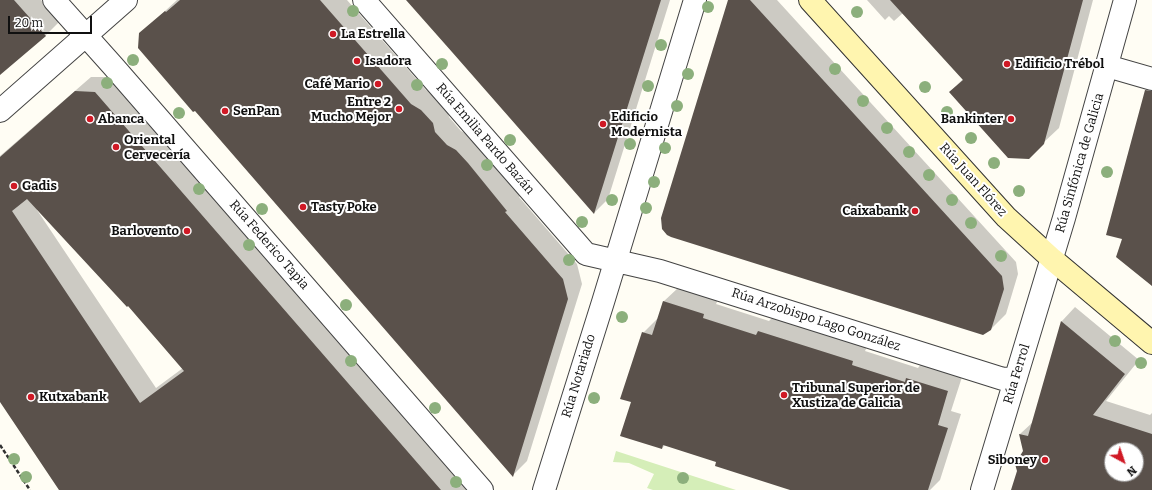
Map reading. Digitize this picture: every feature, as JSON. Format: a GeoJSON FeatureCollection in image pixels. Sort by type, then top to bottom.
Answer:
{"type":"FeatureCollection","features":[{"type":"Feature","properties":{"kind":"main road","name":"Rúa Juan Flórez"},"geometry":{"type":"LineString","coordinates":[[810,0],[1006,217],[1052,259],[1152,342]]}},
{"type":"Feature","properties":{"kind":"street","name":"Rúa Federico Tapia"},"geometry":{"type":"LineString","coordinates":[[54,0],[482,490]]}},
{"type":"Feature","properties":{"kind":"street"},"geometry":{"type":"LineString","coordinates":[[0,111],[126,0]]}},
{"type":"Feature","properties":{"kind":"street","name":"Rúa Emilia Pardo Bazán"},"geometry":{"type":"LineString","coordinates":[[364,0],[586,254],[615,262]]}},
{"type":"Feature","properties":{"kind":"street","name":"Rúa Notariado"},"geometry":{"type":"LineString","coordinates":[[544,490],[695,0]]}},
{"type":"Feature","properties":{"kind":"street","name":"Rúa Sinfónica de Galicia"},"geometry":{"type":"LineString","coordinates":[[1052,259],[1125,0]]}},
{"type":"Feature","properties":{"kind":"street"},"geometry":{"type":"LineString","coordinates":[[1107,66],[1152,79]]}},
{"type":"Feature","properties":{"kind":"street","name":"Rúa Ferrol"},"geometry":{"type":"LineString","coordinates":[[982,490],[1052,259]]}},
{"type":"Feature","properties":{"kind":"street","name":"Rúa Arzobispo Lago González"},"geometry":{"type":"LineString","coordinates":[[615,262],[660,271],[1003,379],[1016,378]]}},
{"type":"Feature","properties":{"kind":"path"},"geometry":{"type":"LineString","coordinates":[[0,444],[30,490]]}},
{"type":"Feature","properties":{"kind":"green space"},"geometry":{"type":"Polygon","coordinates":[[[616,451],[736,490],[653,490],[647,488],[654,474],[629,463],[613,462],[616,451]]]}},
{"type":"Feature","properties":{"kind":"building"},"geometry":{"type":"Polygon","coordinates":[[[0,0],[14,0],[46,36],[0,75],[0,0]]]}},
{"type":"Feature","properties":{"kind":"building"},"geometry":{"type":"Polygon","coordinates":[[[180,0],[320,0],[411,104],[421,110],[433,123],[435,132],[447,145],[456,150],[468,163],[507,211],[505,212],[563,279],[568,299],[513,477],[195,111],[193,112],[138,48],[139,33],[180,0]]]}},
{"type":"Feature","properties":{"kind":"building"},"geometry":{"type":"Polygon","coordinates":[[[406,0],[661,0],[594,214],[452,52],[406,0]]]}},
{"type":"Feature","properties":{"kind":"building"},"geometry":{"type":"Polygon","coordinates":[[[728,0],[750,0],[1002,276],[1004,289],[991,330],[983,335],[671,237],[662,229],[661,218],[728,0]]]}},
{"type":"Feature","properties":{"kind":"building","name":"Edificio Trébol"},"geometry":{"type":"Polygon","coordinates":[[[890,0],[1083,0],[1044,144],[1029,159],[1008,158],[949,92],[963,80],[890,0]]]}},
{"type":"Feature","properties":{"kind":"building"},"geometry":{"type":"Polygon","coordinates":[[[1145,90],[1152,91],[1152,286],[1116,257],[1122,239],[1106,235],[1145,90]]]}},
{"type":"Feature","properties":{"kind":"building"},"geometry":{"type":"Polygon","coordinates":[[[75,91],[95,92],[441,490],[59,490],[0,402],[0,157],[75,91]],[[27,199],[12,211],[140,403],[184,371],[128,306],[127,307],[27,199]]]}},
{"type":"Feature","properties":{"kind":"building","name":"Tribunal Superior de Xustiza de Galicia"},"geometry":{"type":"Polygon","coordinates":[[[663,301],[704,314],[703,318],[756,335],[758,331],[853,361],[852,365],[905,382],[906,378],[948,391],[938,425],[948,428],[928,490],[790,490],[715,466],[716,462],[663,445],[662,449],[620,436],[631,402],[620,399],[642,332],[652,335],[663,301]]]}},
{"type":"Feature","properties":{"kind":"building"},"geometry":{"type":"Polygon","coordinates":[[[1061,321],[1125,374],[1093,415],[1152,434],[1152,490],[1011,490],[1017,471],[1015,464],[1023,451],[1019,434],[1028,436],[1061,321]]]}},
{"type":"Feature","properties":{"kind":"place","name":"La Estrella"},"geometry":{"type":"Point","coordinates":[333,34]}},
{"type":"Feature","properties":{"kind":"place","name":"Isadora"},"geometry":{"type":"Point","coordinates":[357,61]}},
{"type":"Feature","properties":{"kind":"place","name":"Edificio Trébol"},"geometry":{"type":"Point","coordinates":[1007,64]}},
{"type":"Feature","properties":{"kind":"place","name":"Café Mario"},"geometry":{"type":"Point","coordinates":[378,84]}},
{"type":"Feature","properties":{"kind":"place","name":"Entre 2 Mucho Mejor"},"geometry":{"type":"Point","coordinates":[399,109]}},
{"type":"Feature","properties":{"kind":"place","name":"SenPan"},"geometry":{"type":"Point","coordinates":[225,111]}},
{"type":"Feature","properties":{"kind":"place","name":"Abanca"},"geometry":{"type":"Point","coordinates":[90,119]}},
{"type":"Feature","properties":{"kind":"place","name":"Bankinter"},"geometry":{"type":"Point","coordinates":[1011,119]}},
{"type":"Feature","properties":{"kind":"place","name":"Edificio Modernista"},"geometry":{"type":"Point","coordinates":[603,124]}},
{"type":"Feature","properties":{"kind":"place","name":"Oriental Cervecería"},"geometry":{"type":"Point","coordinates":[116,147]}},
{"type":"Feature","properties":{"kind":"place","name":"Gadis"},"geometry":{"type":"Point","coordinates":[14,186]}},
{"type":"Feature","properties":{"kind":"place","name":"Tasty Poke"},"geometry":{"type":"Point","coordinates":[303,207]}},
{"type":"Feature","properties":{"kind":"place","name":"Caixabank"},"geometry":{"type":"Point","coordinates":[915,211]}},
{"type":"Feature","properties":{"kind":"place","name":"Barlovento"},"geometry":{"type":"Point","coordinates":[187,231]}},
{"type":"Feature","properties":{"kind":"place","name":"Tribunal Superior de Xustiza de Galicia"},"geometry":{"type":"Point","coordinates":[784,395]}},
{"type":"Feature","properties":{"kind":"place","name":"Kutxabank"},"geometry":{"type":"Point","coordinates":[31,397]}},
{"type":"Feature","properties":{"kind":"place","name":"Siboney"},"geometry":{"type":"Point","coordinates":[1045,460]}}]}
